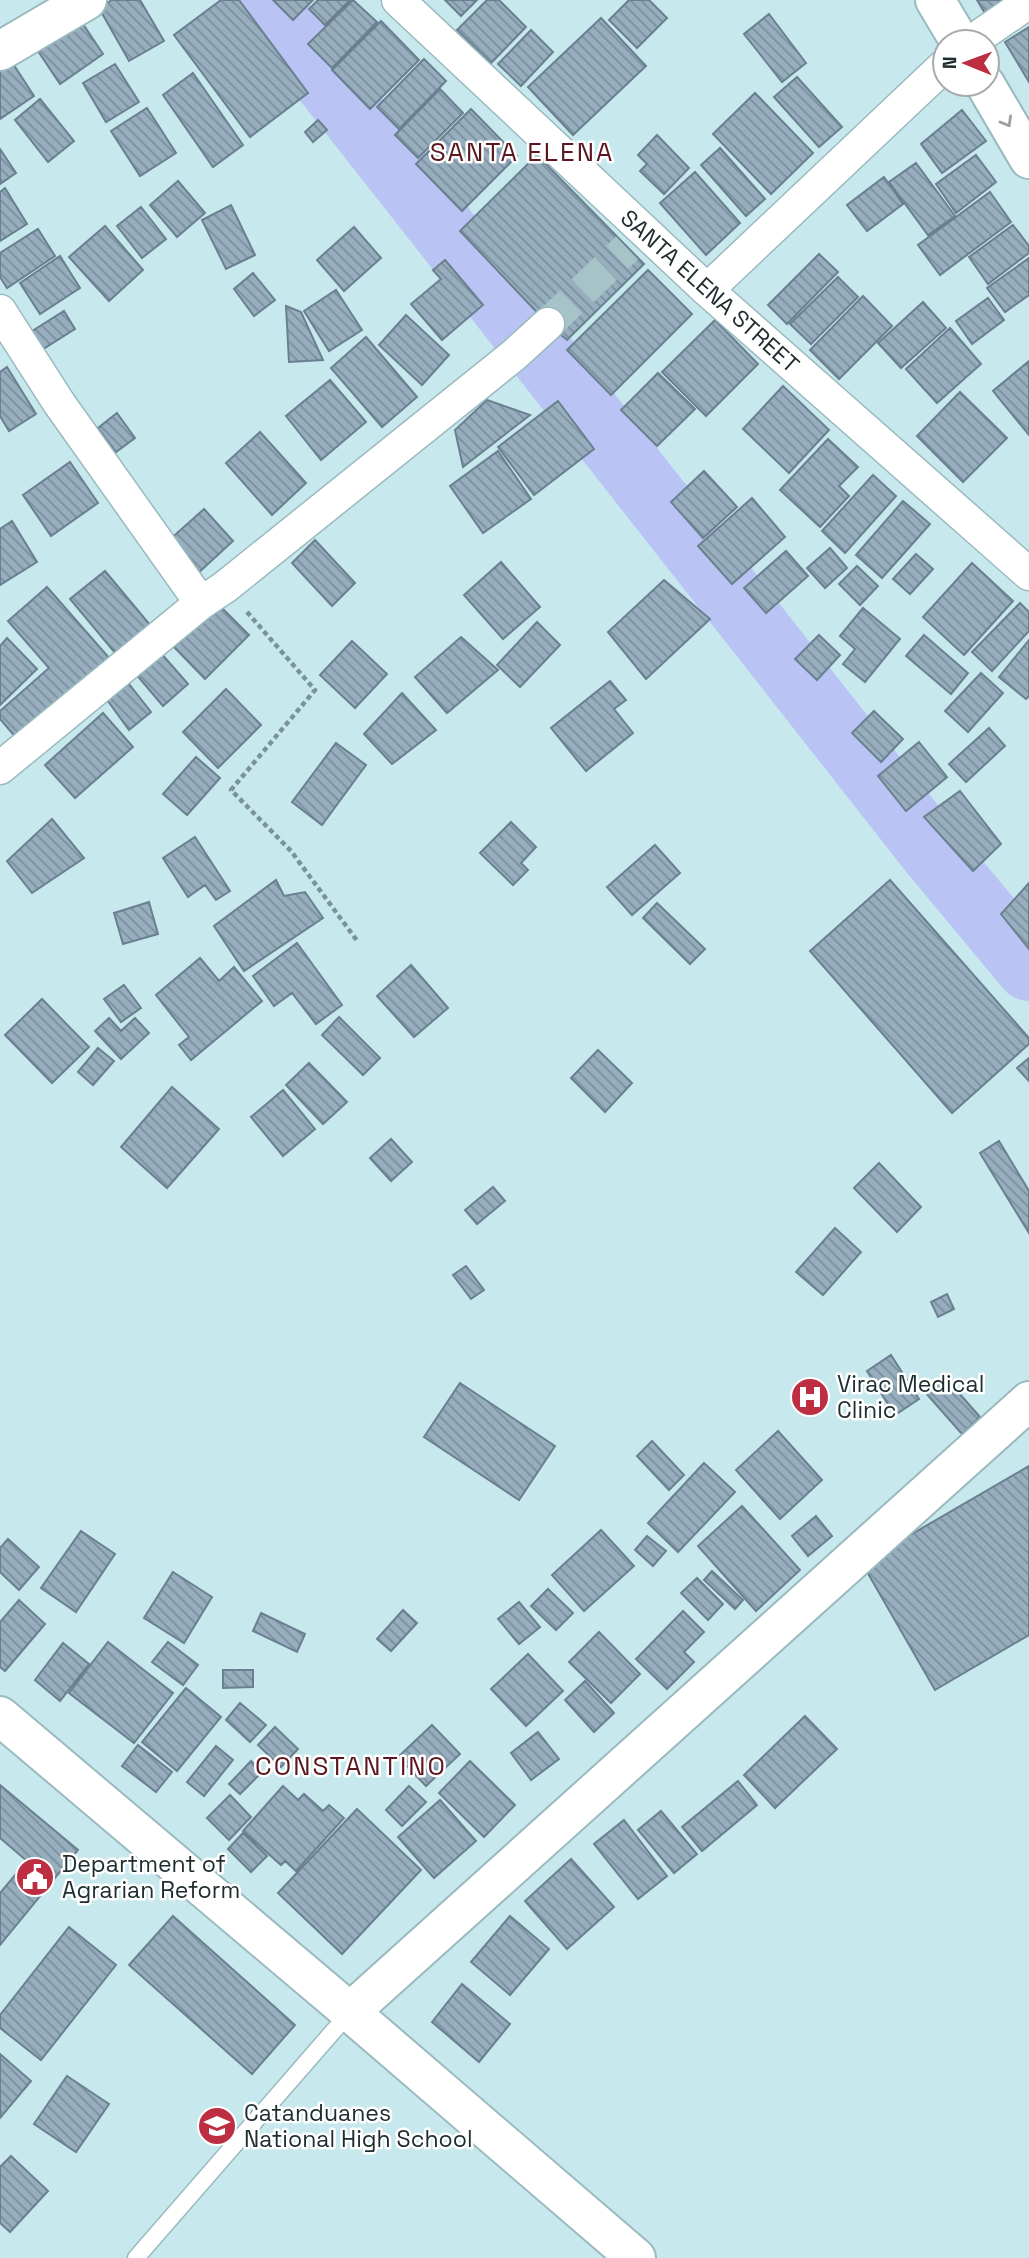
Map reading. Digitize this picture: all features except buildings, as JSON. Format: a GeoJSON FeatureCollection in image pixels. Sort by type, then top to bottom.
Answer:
{"type":"FeatureCollection","features":[{"type":"Feature","properties":{"kind":"main road"},"geometry":{"type":"LineString","coordinates":[[0,51],[87,0]]}},
{"type":"Feature","properties":{"kind":"main road"},"geometry":{"type":"LineString","coordinates":[[935,0],[952,28]]}},
{"type":"Feature","properties":{"kind":"main road"},"geometry":{"type":"LineString","coordinates":[[993,98],[1029,159]]}},
{"type":"Feature","properties":{"kind":"main road"},"geometry":{"type":"LineString","coordinates":[[350,2012],[1029,1401]]}},
{"type":"Feature","properties":{"kind":"main road"},"geometry":{"type":"LineString","coordinates":[[0,1716],[636,2258]]}},
{"type":"Feature","properties":{"kind":"street","name":"SANTA ELENA STREET"},"geometry":{"type":"LineString","coordinates":[[398,0],[636,240],[707,290],[1029,574]]}},
{"type":"Feature","properties":{"kind":"street"},"geometry":{"type":"LineString","coordinates":[[991,28],[1029,2]]}},
{"type":"Feature","properties":{"kind":"street"},"geometry":{"type":"LineString","coordinates":[[707,290],[931,78]]}},
{"type":"Feature","properties":{"kind":"street"},"geometry":{"type":"LineString","coordinates":[[0,311],[60,403],[213,595]]}},
{"type":"Feature","properties":{"kind":"street"},"geometry":{"type":"LineString","coordinates":[[0,768],[546,327]]}},
{"type":"Feature","properties":{"kind":"lane"},"geometry":{"type":"LineString","coordinates":[[136,2258],[350,2012]]}},
{"type":"Feature","properties":{"kind":"path"},"geometry":{"type":"LineString","coordinates":[[213,595],[315,690],[231,790],[291,851],[358,942]]}},
{"type":"Feature","properties":{"kind":"waterway"},"geometry":{"type":"LineString","coordinates":[[263,0],[935,855],[1029,968]]}},
{"type":"Feature","properties":{"kind":"tunnel"},"geometry":{"type":"LineString","coordinates":[[548,324],[627,248]]}},
{"type":"Feature","properties":{"kind":"place","name":"Virac Medical Clinic"},"geometry":{"type":"Point","coordinates":[810,1397]}},
{"type":"Feature","properties":{"kind":"place","name":"Department of Agrarian Reform"},"geometry":{"type":"Point","coordinates":[35,1877]}},
{"type":"Feature","properties":{"kind":"place","name":"Catanduanes National High School"},"geometry":{"type":"Point","coordinates":[217,2126]}},
{"type":"Feature","properties":{"kind":"district","name":"SANTA ELENA"},"geometry":{"type":"Point","coordinates":[522,152]}},
{"type":"Feature","properties":{"kind":"district","name":"CONSTANTINO"},"geometry":{"type":"Point","coordinates":[351,1766]}}]}
